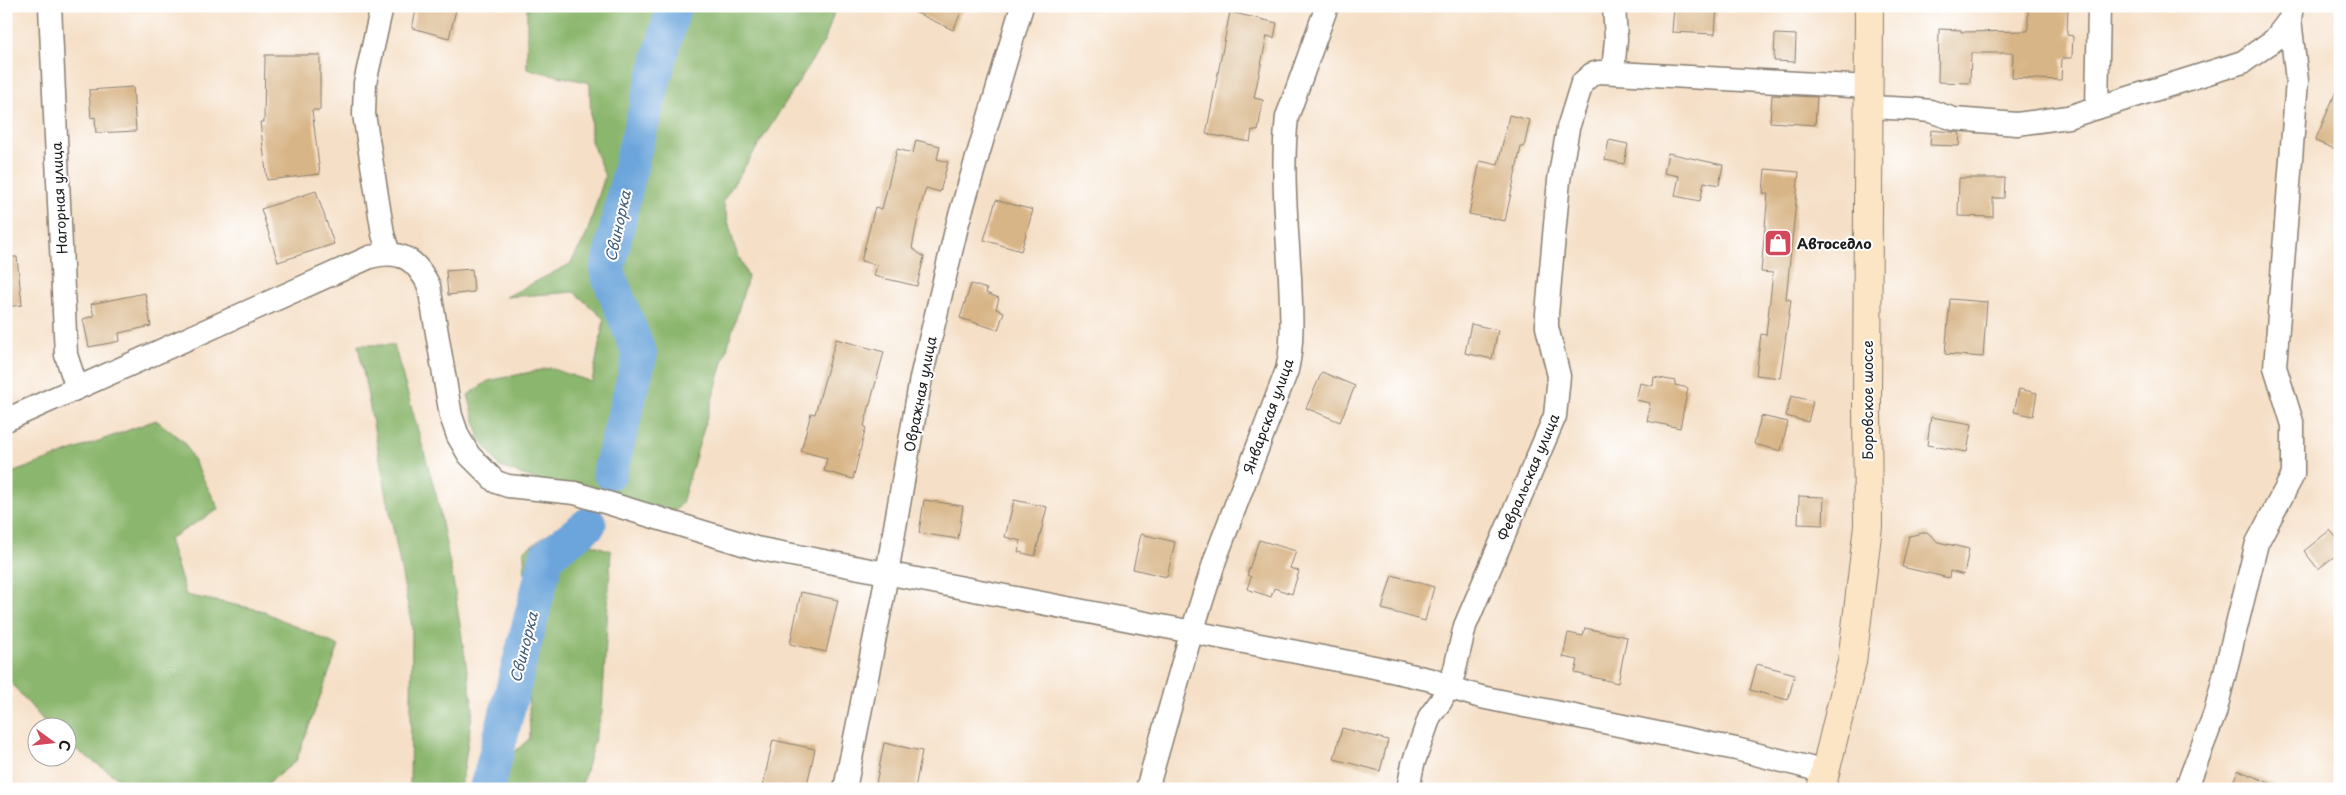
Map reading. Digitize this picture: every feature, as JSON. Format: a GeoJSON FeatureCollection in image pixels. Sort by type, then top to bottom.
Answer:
{"type":"FeatureCollection","features":[{"type":"Feature","properties":{"kind":"main road","name":"Боровское шоссе"},"geometry":{"type":"LineString","coordinates":[[1823,780],[1852,662],[1868,526],[1869,6]]}},
{"type":"Feature","properties":{"kind":"street","name":"Нагорная улица"},"geometry":{"type":"LineString","coordinates":[[50,6],[66,355],[77,388]]}},
{"type":"Feature","properties":{"kind":"street"},"geometry":{"type":"LineString","coordinates":[[382,6],[365,83],[364,114],[389,254]]}},
{"type":"Feature","properties":{"kind":"street","name":"Овражная улица"},"geometry":{"type":"LineString","coordinates":[[845,789],[888,572],[915,410],[929,345],[958,222],[1022,6]]}},
{"type":"Feature","properties":{"kind":"street","name":"Январская улица"},"geometry":{"type":"LineString","coordinates":[[1147,789],[1192,632],[1216,557],[1281,387],[1291,353],[1292,339],[1284,174],[1285,135],[1287,117],[1328,6]]}},
{"type":"Feature","properties":{"kind":"street"},"geometry":{"type":"LineString","coordinates":[[1614,6],[1616,39],[1606,72],[1869,97],[1910,109],[1930,111],[1954,119],[2017,124],[2068,117],[2243,62],[2274,40],[2291,13]]}},
{"type":"Feature","properties":{"kind":"street"},"geometry":{"type":"LineString","coordinates":[[2097,108],[2099,6]]}},
{"type":"Feature","properties":{"kind":"street"},"geometry":{"type":"LineString","coordinates":[[2186,789],[2216,713],[2257,542],[2294,475],[2294,425],[2275,367],[2297,82],[2291,13]]}},
{"type":"Feature","properties":{"kind":"street","name":"Февральская улица"},"geometry":{"type":"LineString","coordinates":[[1408,789],[1413,764],[1430,716],[1448,687],[1465,626],[1555,416],[1560,376],[1547,327],[1559,180],[1568,128],[1582,83],[1592,74],[1606,72]]}},
{"type":"Feature","properties":{"kind":"street"},"geometry":{"type":"LineString","coordinates":[[6,420],[370,257],[389,254],[404,257],[414,262],[429,286],[451,416],[458,436],[469,455],[496,482],[508,486],[575,492],[737,543],[1374,667],[1432,680],[1481,697],[1736,749],[1823,780]]}},
{"type":"Feature","properties":{"kind":"green space"},"geometry":{"type":"Polygon","coordinates":[[[527,6],[836,6],[825,40],[723,201],[735,248],[748,277],[682,503],[675,511],[532,478],[500,467],[480,439],[468,395],[488,381],[550,368],[592,382],[604,319],[574,292],[506,297],[570,264],[586,236],[605,176],[591,141],[590,83],[527,69],[527,6]]]}},
{"type":"Feature","properties":{"kind":"green space"},"geometry":{"type":"Polygon","coordinates":[[[358,345],[394,345],[437,498],[453,580],[473,708],[461,789],[410,789],[412,627],[358,345]]]}},
{"type":"Feature","properties":{"kind":"green space"},"geometry":{"type":"Polygon","coordinates":[[[156,420],[184,442],[219,509],[169,539],[186,595],[260,610],[339,646],[296,761],[261,789],[134,789],[78,751],[78,718],[41,718],[6,677],[6,475],[156,420]]]}},
{"type":"Feature","properties":{"kind":"green space"},"geometry":{"type":"Polygon","coordinates":[[[553,530],[611,551],[602,712],[581,789],[474,789],[530,738],[524,551],[553,530]]]}},
{"type":"Feature","properties":{"kind":"building"},"geometry":{"type":"Polygon","coordinates":[[[417,6],[457,6],[449,38],[412,28],[417,6]]]}},
{"type":"Feature","properties":{"kind":"building"},"geometry":{"type":"Polygon","coordinates":[[[902,6],[964,6],[953,30],[902,6]]]}},
{"type":"Feature","properties":{"kind":"building"},"geometry":{"type":"Polygon","coordinates":[[[1674,6],[1717,6],[1715,34],[1672,32],[1674,6]]]}},
{"type":"Feature","properties":{"kind":"building"},"geometry":{"type":"Polygon","coordinates":[[[2028,6],[2068,6],[2067,35],[2073,36],[2072,58],[2062,58],[2061,80],[2012,78],[2013,53],[1971,53],[1970,83],[1938,82],[1939,29],[1961,30],[1961,32],[2028,31],[2028,6]]]}},
{"type":"Feature","properties":{"kind":"building"},"geometry":{"type":"Polygon","coordinates":[[[1230,12],[1277,23],[1274,38],[1267,36],[1254,98],[1263,100],[1258,131],[1252,130],[1250,142],[1206,134],[1230,12]]]}},
{"type":"Feature","properties":{"kind":"building"},"geometry":{"type":"Polygon","coordinates":[[[1775,34],[1796,35],[1795,62],[1774,61],[1775,34]]]}},
{"type":"Feature","properties":{"kind":"building"},"geometry":{"type":"Polygon","coordinates":[[[265,55],[320,55],[320,110],[312,110],[320,174],[267,180],[260,122],[264,122],[265,55]]]}},
{"type":"Feature","properties":{"kind":"building"},"geometry":{"type":"Polygon","coordinates":[[[2340,82],[2340,151],[2315,141],[2340,82]]]}},
{"type":"Feature","properties":{"kind":"building"},"geometry":{"type":"Polygon","coordinates":[[[133,87],[136,131],[96,133],[95,117],[91,118],[89,90],[133,87]]]}},
{"type":"Feature","properties":{"kind":"building"},"geometry":{"type":"Polygon","coordinates":[[[1772,95],[1817,97],[1815,125],[1770,122],[1772,95]]]}},
{"type":"Feature","properties":{"kind":"building"},"geometry":{"type":"Polygon","coordinates":[[[1509,115],[1530,120],[1524,147],[1521,147],[1505,221],[1469,214],[1480,161],[1498,165],[1509,115]]]}},
{"type":"Feature","properties":{"kind":"building"},"geometry":{"type":"Polygon","coordinates":[[[1931,130],[1960,133],[1959,146],[1930,145],[1931,130]]]}},
{"type":"Feature","properties":{"kind":"building"},"geometry":{"type":"Polygon","coordinates":[[[916,140],[940,146],[937,159],[948,162],[940,192],[926,188],[918,217],[912,248],[924,257],[917,286],[874,276],[877,265],[861,261],[875,207],[882,209],[897,149],[913,153],[916,140]]]}},
{"type":"Feature","properties":{"kind":"building"},"geometry":{"type":"Polygon","coordinates":[[[1609,140],[1628,144],[1624,164],[1605,160],[1609,140]]]}},
{"type":"Feature","properties":{"kind":"building"},"geometry":{"type":"Polygon","coordinates":[[[1668,153],[1723,165],[1719,185],[1704,182],[1700,201],[1675,196],[1679,176],[1664,173],[1668,153]]]}},
{"type":"Feature","properties":{"kind":"building"},"geometry":{"type":"Polygon","coordinates":[[[1765,169],[1799,172],[1786,299],[1791,300],[1780,378],[1756,375],[1761,334],[1766,335],[1773,273],[1761,272],[1768,193],[1763,193],[1765,169]]]}},
{"type":"Feature","properties":{"kind":"building"},"geometry":{"type":"Polygon","coordinates":[[[1959,178],[2005,178],[2004,198],[1993,198],[1993,217],[1958,216],[1959,178]]]}},
{"type":"Feature","properties":{"kind":"building"},"geometry":{"type":"Polygon","coordinates":[[[316,191],[334,244],[278,262],[261,209],[316,191]]]}},
{"type":"Feature","properties":{"kind":"building"},"geometry":{"type":"Polygon","coordinates":[[[996,200],[1033,210],[1021,251],[984,240],[996,200]]]}},
{"type":"Feature","properties":{"kind":"building"},"geometry":{"type":"Polygon","coordinates":[[[6,257],[17,257],[22,305],[6,307],[6,257]]]}},
{"type":"Feature","properties":{"kind":"building"},"geometry":{"type":"Polygon","coordinates":[[[472,269],[474,292],[448,295],[446,271],[472,269]]]}},
{"type":"Feature","properties":{"kind":"building"},"geometry":{"type":"Polygon","coordinates":[[[971,284],[987,289],[986,293],[999,298],[996,309],[1004,312],[998,330],[960,318],[971,284]]]}},
{"type":"Feature","properties":{"kind":"building"},"geometry":{"type":"Polygon","coordinates":[[[145,293],[151,326],[119,333],[120,341],[89,347],[83,319],[94,316],[91,304],[145,293]]]}},
{"type":"Feature","properties":{"kind":"building"},"geometry":{"type":"Polygon","coordinates":[[[1950,299],[1987,302],[1983,357],[1945,354],[1950,299]]]}},
{"type":"Feature","properties":{"kind":"building"},"geometry":{"type":"Polygon","coordinates":[[[1471,324],[1498,330],[1492,359],[1465,353],[1471,324]]]}},
{"type":"Feature","properties":{"kind":"building"},"geometry":{"type":"Polygon","coordinates":[[[836,339],[884,352],[864,426],[866,427],[853,479],[824,471],[827,458],[801,451],[811,413],[815,414],[836,339]]]}},
{"type":"Feature","properties":{"kind":"building"},"geometry":{"type":"Polygon","coordinates":[[[1322,372],[1355,386],[1340,422],[1306,408],[1322,372]]]}},
{"type":"Feature","properties":{"kind":"building"},"geometry":{"type":"Polygon","coordinates":[[[1654,377],[1675,381],[1675,385],[1688,388],[1680,428],[1647,421],[1650,403],[1636,400],[1640,383],[1653,386],[1654,377]]]}},
{"type":"Feature","properties":{"kind":"building"},"geometry":{"type":"Polygon","coordinates":[[[2019,389],[2037,393],[2033,416],[2014,412],[2019,389]]]}},
{"type":"Feature","properties":{"kind":"building"},"geometry":{"type":"Polygon","coordinates":[[[1791,396],[1813,401],[1808,422],[1786,416],[1791,396]]]}},
{"type":"Feature","properties":{"kind":"building"},"geometry":{"type":"Polygon","coordinates":[[[1761,416],[1788,422],[1781,451],[1754,444],[1761,416]]]}},
{"type":"Feature","properties":{"kind":"building"},"geometry":{"type":"Polygon","coordinates":[[[1931,417],[1972,424],[1967,452],[1927,445],[1931,417]]]}},
{"type":"Feature","properties":{"kind":"building"},"geometry":{"type":"Polygon","coordinates":[[[1799,496],[1824,497],[1823,525],[1798,524],[1799,496]]]}},
{"type":"Feature","properties":{"kind":"building"},"geometry":{"type":"Polygon","coordinates":[[[924,500],[963,506],[958,539],[919,533],[924,500]]]}},
{"type":"Feature","properties":{"kind":"building"},"geometry":{"type":"Polygon","coordinates":[[[1014,500],[1047,507],[1035,556],[1018,552],[1021,541],[1005,537],[1014,500]]]}},
{"type":"Feature","properties":{"kind":"building"},"geometry":{"type":"Polygon","coordinates":[[[2330,530],[2340,542],[2340,552],[2318,569],[2304,551],[2330,530]]]}},
{"type":"Feature","properties":{"kind":"building"},"geometry":{"type":"Polygon","coordinates":[[[1927,532],[1938,542],[1969,549],[1964,575],[1950,571],[1949,578],[1902,567],[1909,536],[1927,532]]]}},
{"type":"Feature","properties":{"kind":"building"},"geometry":{"type":"Polygon","coordinates":[[[1141,534],[1175,542],[1167,577],[1133,569],[1141,534]]]}},
{"type":"Feature","properties":{"kind":"building"},"geometry":{"type":"Polygon","coordinates":[[[1259,540],[1296,551],[1290,568],[1299,571],[1292,594],[1274,588],[1271,597],[1247,589],[1251,577],[1247,575],[1259,540]]]}},
{"type":"Feature","properties":{"kind":"building"},"geometry":{"type":"Polygon","coordinates":[[[1392,575],[1434,587],[1425,621],[1382,609],[1392,575]]]}},
{"type":"Feature","properties":{"kind":"building"},"geometry":{"type":"Polygon","coordinates":[[[801,592],[838,600],[826,652],[790,644],[801,592]]]}},
{"type":"Feature","properties":{"kind":"building"},"geometry":{"type":"Polygon","coordinates":[[[1585,628],[1627,637],[1618,683],[1575,673],[1578,660],[1563,657],[1568,633],[1583,636],[1585,628]]]}},
{"type":"Feature","properties":{"kind":"building"},"geometry":{"type":"Polygon","coordinates":[[[1757,664],[1795,674],[1788,700],[1750,690],[1757,664]]]}},
{"type":"Feature","properties":{"kind":"building"},"geometry":{"type":"Polygon","coordinates":[[[1342,728],[1388,740],[1380,771],[1334,759],[1342,728]]]}},
{"type":"Feature","properties":{"kind":"building"},"geometry":{"type":"Polygon","coordinates":[[[773,740],[815,749],[806,789],[762,789],[773,740]]]}},
{"type":"Feature","properties":{"kind":"building"},"geometry":{"type":"Polygon","coordinates":[[[884,743],[922,751],[915,789],[875,789],[884,743]]]}},
{"type":"Feature","properties":{"kind":"building"},"geometry":{"type":"Polygon","coordinates":[[[2238,770],[2282,788],[2282,789],[2230,789],[2238,770]]]}},
{"type":"Feature","properties":{"kind":"waterway","name":"Свинорка"},"geometry":{"type":"LineString","coordinates":[[610,472],[640,355],[607,272],[633,156],[674,6]]}},
{"type":"Feature","properties":{"kind":"waterway","name":"Свинорка"},"geometry":{"type":"LineString","coordinates":[[487,789],[547,556],[589,524]]}},
{"type":"Feature","properties":{"kind":"place","name":"Автоседло"},"geometry":{"type":"Point","coordinates":[1778,243]}}]}
